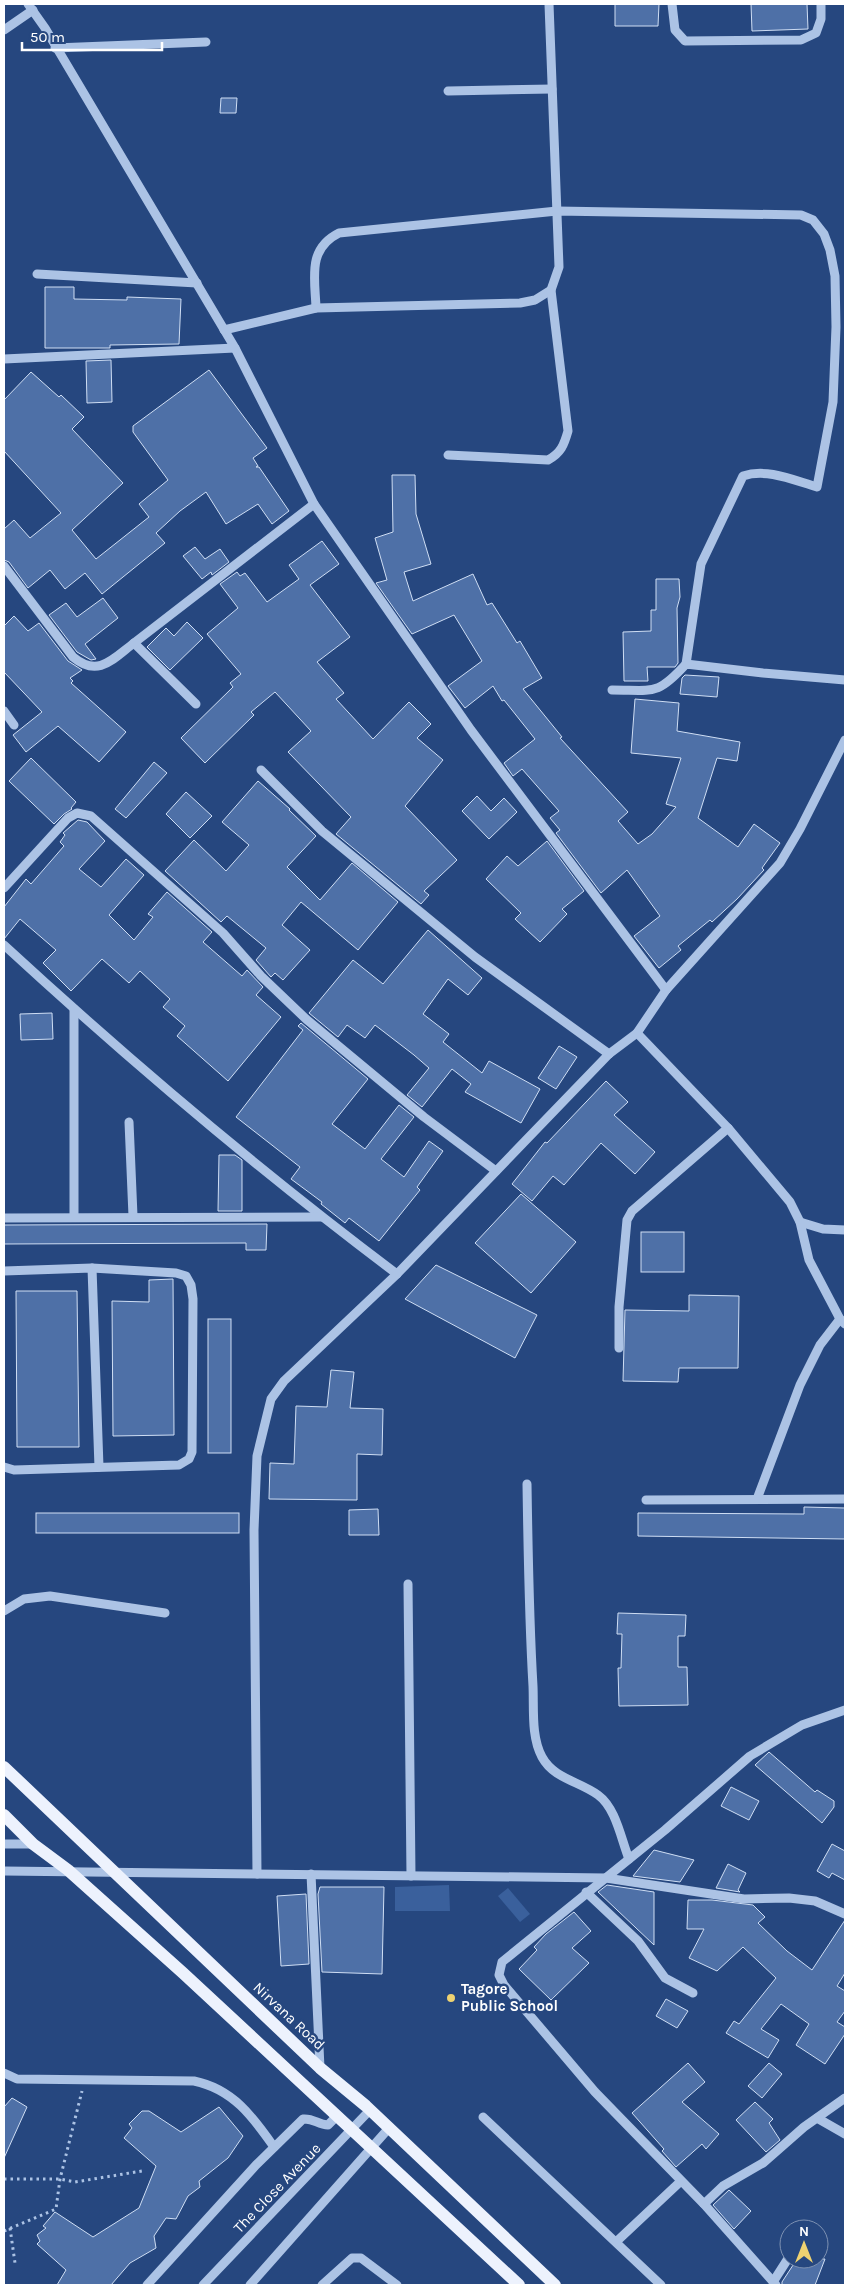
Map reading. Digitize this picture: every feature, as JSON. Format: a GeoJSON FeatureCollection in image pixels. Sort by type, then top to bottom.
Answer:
{"type":"FeatureCollection","features":[{"type":"Feature","properties":{"kind":"main road","name":"Nirvana Road"},"geometry":{"type":"LineString","coordinates":[[4,1768],[320,2068],[390,2128],[556,2285]]}},
{"type":"Feature","properties":{"kind":"main road"},"geometry":{"type":"LineString","coordinates":[[4,1815],[33,1844],[68,1870],[183,1973],[519,2285]]}},
{"type":"Feature","properties":{"kind":"street"},"geometry":{"type":"LineString","coordinates":[[224,330],[316,308],[520,303],[535,300],[551,290],[557,279],[559,267],[548,4]]}},
{"type":"Feature","properties":{"kind":"street"},"geometry":{"type":"LineString","coordinates":[[672,4],[675,30],[685,41],[695,41],[801,40],[816,33],[821,19],[821,4]]}},
{"type":"Feature","properties":{"kind":"street"},"geometry":{"type":"LineString","coordinates":[[4,30],[31,7],[235,348],[314,504],[471,730],[666,990]]}},
{"type":"Feature","properties":{"kind":"street"},"geometry":{"type":"LineString","coordinates":[[55,48],[206,42]]}},
{"type":"Feature","properties":{"kind":"street"},"geometry":{"type":"LineString","coordinates":[[448,91],[552,89]]}},
{"type":"Feature","properties":{"kind":"street"},"geometry":{"type":"LineString","coordinates":[[316,308],[314,262],[329,238],[339,234],[557,211],[802,215],[813,220],[824,234],[830,250],[835,276],[836,327],[833,402],[817,487],[771,474],[754,472],[743,476],[701,564],[686,664],[666,685],[655,690],[612,690]]}},
{"type":"Feature","properties":{"kind":"street"},"geometry":{"type":"LineString","coordinates":[[38,274],[197,283]]}},
{"type":"Feature","properties":{"kind":"street"},"geometry":{"type":"LineString","coordinates":[[835,276],[845,276]]}},
{"type":"Feature","properties":{"kind":"street"},"geometry":{"type":"LineString","coordinates":[[448,455],[548,460],[557,455],[564,445],[568,430],[551,290]]}},
{"type":"Feature","properties":{"kind":"street"},"geometry":{"type":"LineString","coordinates":[[4,359],[235,348]]}},
{"type":"Feature","properties":{"kind":"street"},"geometry":{"type":"LineString","coordinates":[[4,566],[73,657],[84,666],[94,668],[105,665],[314,504]]}},
{"type":"Feature","properties":{"kind":"street"},"geometry":{"type":"LineString","coordinates":[[134,643],[196,704]]}},
{"type":"Feature","properties":{"kind":"street"},"geometry":{"type":"LineString","coordinates":[[686,664],[763,674],[845,680]]}},
{"type":"Feature","properties":{"kind":"street"},"geometry":{"type":"LineString","coordinates":[[4,711],[14,725]]}},
{"type":"Feature","properties":{"kind":"street"},"geometry":{"type":"LineString","coordinates":[[257,1874],[254,1530],[257,1456],[263,1423],[271,1400],[284,1382],[397,1274],[610,1054],[637,1033],[666,990],[780,863],[800,829],[845,740]]}},
{"type":"Feature","properties":{"kind":"street"},"geometry":{"type":"LineString","coordinates":[[261,770],[322,830],[460,944],[610,1054]]}},
{"type":"Feature","properties":{"kind":"street"},"geometry":{"type":"LineString","coordinates":[[4,888],[68,818],[77,813],[91,816],[224,932],[261,976],[306,1019],[424,1117],[496,1171]]}},
{"type":"Feature","properties":{"kind":"street"},"geometry":{"type":"LineString","coordinates":[[4,946],[211,1128],[321,1217],[397,1274]]}},
{"type":"Feature","properties":{"kind":"street"},"geometry":{"type":"LineString","coordinates":[[74,1009],[74,1217]]}},
{"type":"Feature","properties":{"kind":"street"},"geometry":{"type":"LineString","coordinates":[[637,1033],[728,1128],[790,1202],[800,1222],[809,1260],[843,1321],[820,1345],[800,1385],[757,1499]]}},
{"type":"Feature","properties":{"kind":"street"},"geometry":{"type":"LineString","coordinates":[[130,1122],[133,1216]]}},
{"type":"Feature","properties":{"kind":"street"},"geometry":{"type":"LineString","coordinates":[[619,1348],[619,1307],[627,1220],[632,1211],[728,1128]]}},
{"type":"Feature","properties":{"kind":"street"},"geometry":{"type":"LineString","coordinates":[[4,1218],[133,1216],[321,1217]]}},
{"type":"Feature","properties":{"kind":"street"},"geometry":{"type":"LineString","coordinates":[[800,1222],[823,1229],[845,1230]]}},
{"type":"Feature","properties":{"kind":"street"},"geometry":{"type":"LineString","coordinates":[[92,1268],[98,1467]]}},
{"type":"Feature","properties":{"kind":"street"},"geometry":{"type":"LineString","coordinates":[[4,1271],[92,1268],[176,1273],[186,1276],[191,1285],[192,1299],[192,1452],[190,1459],[178,1465],[14,1470],[4,1467]]}},
{"type":"Feature","properties":{"kind":"street"},"geometry":{"type":"LineString","coordinates":[[527,1484],[531,1654],[536,1737],[541,1755],[547,1766],[558,1775],[598,1795],[607,1804],[614,1816],[629,1859]]}},
{"type":"Feature","properties":{"kind":"street"},"geometry":{"type":"LineString","coordinates":[[646,1500],[845,1499]]}},
{"type":"Feature","properties":{"kind":"street"},"geometry":{"type":"LineString","coordinates":[[408,1584],[411,1876]]}},
{"type":"Feature","properties":{"kind":"street"},"geometry":{"type":"LineString","coordinates":[[4,1611],[24,1599],[50,1596],[165,1613]]}},
{"type":"Feature","properties":{"kind":"street"},"geometry":{"type":"LineString","coordinates":[[782,2269],[774,2284],[704,2204],[595,2092],[504,1985],[499,1974],[502,1962],[629,1859],[750,1756],[802,1725],[845,1710]]}},
{"type":"Feature","properties":{"kind":"street"},"geometry":{"type":"LineString","coordinates":[[4,1844],[33,1844]]}},
{"type":"Feature","properties":{"kind":"street"},"geometry":{"type":"LineString","coordinates":[[4,1871],[68,1870],[606,1878],[744,1899],[789,1898],[815,1901],[845,1914]]}},
{"type":"Feature","properties":{"kind":"street"},"geometry":{"type":"LineString","coordinates":[[311,1874],[320,2068]]}},
{"type":"Feature","properties":{"kind":"street"},"geometry":{"type":"LineString","coordinates":[[586,1892],[638,1941],[665,1978],[693,1993]]}},
{"type":"Feature","properties":{"kind":"street"},"geometry":{"type":"LineString","coordinates":[[4,2074],[18,2079],[194,2082],[207,2084],[231,2097],[250,2113],[274,2148]]}},
{"type":"Feature","properties":{"kind":"street"},"geometry":{"type":"LineString","coordinates":[[704,2204],[723,2186],[763,2163],[817,2118],[845,2098]]}},
{"type":"Feature","properties":{"kind":"street","name":"The Close Avenue"},"geometry":{"type":"LineString","coordinates":[[203,2285],[370,2110]]}},
{"type":"Feature","properties":{"kind":"street"},"geometry":{"type":"LineString","coordinates":[[147,2285],[303,2119],[311,2118],[321,2125],[328,2125],[337,2116]]}},
{"type":"Feature","properties":{"kind":"street"},"geometry":{"type":"LineString","coordinates":[[483,2117],[661,2285]]}},
{"type":"Feature","properties":{"kind":"street"},"geometry":{"type":"LineString","coordinates":[[817,2118],[845,2134]]}},
{"type":"Feature","properties":{"kind":"street"},"geometry":{"type":"LineString","coordinates":[[250,2285],[390,2128]]}},
{"type":"Feature","properties":{"kind":"street"},"geometry":{"type":"LineString","coordinates":[[616,2242],[681,2181]]}},
{"type":"Feature","properties":{"kind":"street"},"geometry":{"type":"LineString","coordinates":[[327,2284],[352,2258],[361,2258],[397,2285]]}},
{"type":"Feature","properties":{"kind":"path"},"geometry":{"type":"LineString","coordinates":[[4,2230],[56,2209],[60,2179],[84,2081]]}},
{"type":"Feature","properties":{"kind":"path"},"geometry":{"type":"LineString","coordinates":[[4,2179],[60,2179],[75,2182],[142,2171]]}},
{"type":"Feature","properties":{"kind":"path"},"geometry":{"type":"LineString","coordinates":[[10,2228],[15,2263]]}},
{"type":"Feature","properties":{"kind":"shaded area"},"geometry":{"type":"Polygon","coordinates":[[[449,1885],[450,1911],[395,1911],[395,1887],[449,1885]]]}},
{"type":"Feature","properties":{"kind":"shaded area"},"geometry":{"type":"Polygon","coordinates":[[[508,1888],[530,1914],[520,1922],[498,1896],[508,1888]]]}},
{"type":"Feature","properties":{"kind":"building"},"geometry":{"type":"Polygon","coordinates":[[[615,4],[659,4],[658,26],[615,26],[615,4]]]}},
{"type":"Feature","properties":{"kind":"building"},"geometry":{"type":"Polygon","coordinates":[[[751,4],[807,4],[808,29],[752,31],[751,4]]]}},
{"type":"Feature","properties":{"kind":"building"},"geometry":{"type":"Polygon","coordinates":[[[221,98],[237,98],[236,113],[220,113],[221,98]]]}},
{"type":"Feature","properties":{"kind":"building"},"geometry":{"type":"Polygon","coordinates":[[[45,287],[74,287],[74,299],[127,300],[127,297],[181,299],[179,344],[110,345],[110,348],[45,348],[45,287]]]}},
{"type":"Feature","properties":{"kind":"building"},"geometry":{"type":"Polygon","coordinates":[[[111,360],[112,402],[87,403],[86,361],[111,360]]]}},
{"type":"Feature","properties":{"kind":"building"},"geometry":{"type":"Polygon","coordinates":[[[209,370],[267,448],[253,458],[258,466],[256,467],[259,467],[289,511],[272,524],[258,504],[226,524],[206,492],[180,511],[156,533],[165,543],[102,594],[85,573],[65,589],[50,570],[28,588],[9,562],[4,560],[4,529],[14,520],[30,538],[61,513],[4,451],[4,400],[31,372],[59,397],[61,395],[84,417],[72,429],[123,483],[72,530],[96,559],[149,517],[139,504],[168,480],[133,432],[133,426],[209,370]]]}},
{"type":"Feature","properties":{"kind":"building"},"geometry":{"type":"Polygon","coordinates":[[[392,475],[415,475],[416,514],[431,564],[404,572],[413,601],[473,574],[487,605],[492,603],[517,643],[520,641],[542,678],[523,689],[562,737],[560,738],[628,812],[618,821],[638,844],[652,834],[676,807],[666,804],[681,758],[631,753],[635,699],[679,703],[677,731],[740,742],[737,761],[717,758],[698,818],[738,847],[754,824],[780,843],[762,868],[764,870],[737,899],[712,922],[710,920],[678,946],[681,950],[659,968],[634,936],[660,916],[627,870],[601,893],[556,833],[560,830],[550,818],[559,811],[522,769],[513,776],[504,763],[535,739],[504,700],[502,701],[493,686],[465,708],[448,686],[482,661],[454,615],[412,634],[376,583],[387,580],[375,538],[393,532],[392,475]]]}},
{"type":"Feature","properties":{"kind":"building"},"geometry":{"type":"Polygon","coordinates":[[[322,541],[339,564],[310,585],[350,637],[317,662],[344,693],[336,699],[373,739],[409,702],[431,724],[417,738],[443,760],[405,806],[457,860],[424,891],[429,895],[421,904],[336,834],[351,817],[288,752],[311,731],[275,692],[251,712],[254,715],[205,763],[181,738],[233,687],[230,683],[241,674],[207,634],[238,608],[220,584],[237,572],[240,576],[245,573],[267,602],[299,579],[289,565],[322,541]]]}},
{"type":"Feature","properties":{"kind":"building"},"geometry":{"type":"Polygon","coordinates":[[[195,547],[205,559],[220,549],[229,562],[212,575],[211,572],[202,579],[183,556],[195,547]]]}},
{"type":"Feature","properties":{"kind":"building"},"geometry":{"type":"Polygon","coordinates":[[[656,579],[679,579],[680,597],[677,608],[678,663],[675,667],[647,667],[648,681],[624,681],[623,632],[651,631],[651,610],[656,610],[656,579]]]}},
{"type":"Feature","properties":{"kind":"building"},"geometry":{"type":"Polygon","coordinates":[[[103,598],[118,618],[85,644],[96,659],[91,660],[77,652],[49,615],[66,603],[77,617],[103,598]]]}},
{"type":"Feature","properties":{"kind":"building"},"geometry":{"type":"Polygon","coordinates":[[[14,616],[28,631],[39,623],[68,661],[82,670],[70,678],[73,681],[71,683],[126,732],[99,762],[58,726],[26,752],[13,735],[42,712],[4,672],[4,626],[14,616]]]}},
{"type":"Feature","properties":{"kind":"building"},"geometry":{"type":"Polygon","coordinates":[[[187,622],[203,638],[170,670],[147,647],[166,628],[174,636],[187,622]]]}},
{"type":"Feature","properties":{"kind":"building"},"geometry":{"type":"Polygon","coordinates":[[[685,675],[719,677],[717,697],[680,694],[682,678],[685,675]]]}},
{"type":"Feature","properties":{"kind":"building"},"geometry":{"type":"Polygon","coordinates":[[[31,758],[76,802],[72,809],[54,824],[9,781],[31,758]]]}},
{"type":"Feature","properties":{"kind":"building"},"geometry":{"type":"Polygon","coordinates":[[[154,762],[167,773],[126,818],[115,809],[154,762]]]}},
{"type":"Feature","properties":{"kind":"building"},"geometry":{"type":"Polygon","coordinates":[[[258,781],[290,809],[316,836],[287,867],[320,900],[352,863],[398,902],[358,950],[301,902],[282,925],[310,950],[283,980],[275,973],[271,977],[256,960],[266,948],[227,916],[221,922],[165,871],[194,840],[226,871],[249,845],[222,822],[258,781]]]}},
{"type":"Feature","properties":{"kind":"building"},"geometry":{"type":"Polygon","coordinates":[[[186,792],[212,816],[190,838],[166,814],[186,792]]]}},
{"type":"Feature","properties":{"kind":"building"},"geometry":{"type":"Polygon","coordinates":[[[477,796],[491,811],[504,798],[517,812],[489,839],[462,811],[477,796]]]}},
{"type":"Feature","properties":{"kind":"building"},"geometry":{"type":"Polygon","coordinates":[[[78,820],[87,822],[105,841],[79,869],[101,887],[126,859],[144,875],[109,915],[134,940],[153,917],[148,914],[167,892],[212,932],[203,942],[242,976],[247,970],[263,987],[256,995],[281,1017],[228,1081],[177,1036],[185,1026],[163,1007],[170,999],[140,971],[129,983],[102,959],[71,991],[43,963],[56,950],[20,919],[4,939],[4,907],[26,879],[31,884],[64,846],[60,842],[65,835],[63,833],[78,820]]]}},
{"type":"Feature","properties":{"kind":"building"},"geometry":{"type":"Polygon","coordinates":[[[547,841],[584,891],[562,909],[567,914],[540,942],[515,919],[521,913],[486,879],[507,856],[518,866],[547,841]]]}},
{"type":"Feature","properties":{"kind":"building"},"geometry":{"type":"Polygon","coordinates":[[[428,930],[482,978],[468,995],[448,979],[423,1014],[449,1034],[443,1042],[482,1073],[489,1061],[540,1089],[521,1123],[465,1092],[471,1084],[452,1069],[422,1107],[407,1095],[429,1068],[414,1055],[375,1025],[365,1038],[347,1025],[338,1037],[309,1013],[353,960],[383,984],[428,930]]]}},
{"type":"Feature","properties":{"kind":"building"},"geometry":{"type":"Polygon","coordinates":[[[52,1013],[53,1039],[21,1040],[20,1014],[52,1013]]]}},
{"type":"Feature","properties":{"kind":"building"},"geometry":{"type":"Polygon","coordinates":[[[301,1023],[368,1079],[332,1124],[365,1149],[399,1105],[414,1117],[381,1159],[404,1177],[429,1141],[443,1151],[417,1187],[420,1190],[379,1241],[349,1218],[345,1223],[321,1204],[322,1202],[291,1179],[300,1167],[236,1117],[303,1030],[298,1026],[301,1023]]]}},
{"type":"Feature","properties":{"kind":"building"},"geometry":{"type":"Polygon","coordinates":[[[559,1046],[577,1057],[556,1089],[538,1078],[559,1046]]]}},
{"type":"Feature","properties":{"kind":"building"},"geometry":{"type":"Polygon","coordinates":[[[606,1081],[628,1102],[614,1115],[655,1152],[635,1174],[601,1143],[564,1185],[553,1176],[532,1201],[512,1184],[545,1142],[547,1143],[606,1081]]]}},
{"type":"Feature","properties":{"kind":"building"},"geometry":{"type":"Polygon","coordinates":[[[219,1155],[235,1155],[242,1160],[242,1211],[218,1211],[219,1155]]]}},
{"type":"Feature","properties":{"kind":"building"},"geometry":{"type":"Polygon","coordinates":[[[521,1194],[576,1242],[531,1293],[475,1243],[521,1194]]]}},
{"type":"Feature","properties":{"kind":"building"},"geometry":{"type":"Polygon","coordinates":[[[267,1224],[266,1250],[246,1250],[246,1243],[4,1244],[4,1225],[267,1224]]]}},
{"type":"Feature","properties":{"kind":"building"},"geometry":{"type":"Polygon","coordinates":[[[641,1232],[684,1232],[684,1272],[641,1272],[641,1232]]]}},
{"type":"Feature","properties":{"kind":"building"},"geometry":{"type":"Polygon","coordinates":[[[436,1265],[537,1315],[515,1358],[405,1299],[436,1265]]]}},
{"type":"Feature","properties":{"kind":"building"},"geometry":{"type":"Polygon","coordinates":[[[173,1279],[174,1435],[113,1436],[112,1301],[149,1302],[149,1280],[173,1279]]]}},
{"type":"Feature","properties":{"kind":"building"},"geometry":{"type":"Polygon","coordinates":[[[16,1291],[77,1291],[79,1447],[17,1447],[16,1291]]]}},
{"type":"Feature","properties":{"kind":"building"},"geometry":{"type":"Polygon","coordinates":[[[689,1295],[739,1296],[738,1368],[679,1368],[678,1382],[623,1381],[625,1310],[689,1311],[689,1295]]]}},
{"type":"Feature","properties":{"kind":"building"},"geometry":{"type":"Polygon","coordinates":[[[208,1319],[231,1319],[231,1453],[208,1453],[208,1319]]]}},
{"type":"Feature","properties":{"kind":"building"},"geometry":{"type":"Polygon","coordinates":[[[331,1370],[354,1372],[350,1408],[383,1409],[382,1455],[357,1454],[357,1500],[269,1499],[270,1463],[294,1464],[296,1406],[327,1407],[331,1370]]]}},
{"type":"Feature","properties":{"kind":"building"},"geometry":{"type":"Polygon","coordinates":[[[804,1507],[845,1508],[845,1539],[638,1536],[638,1513],[804,1514],[804,1507]]]}},
{"type":"Feature","properties":{"kind":"building"},"geometry":{"type":"Polygon","coordinates":[[[378,1509],[379,1535],[349,1535],[349,1510],[378,1509]]]}},
{"type":"Feature","properties":{"kind":"building"},"geometry":{"type":"Polygon","coordinates":[[[36,1513],[239,1513],[239,1533],[36,1533],[36,1513]]]}},
{"type":"Feature","properties":{"kind":"building"},"geometry":{"type":"Polygon","coordinates":[[[618,1613],[686,1615],[685,1636],[678,1636],[678,1667],[687,1667],[688,1705],[619,1706],[618,1668],[621,1668],[622,1634],[617,1634],[618,1613]]]}},
{"type":"Feature","properties":{"kind":"building"},"geometry":{"type":"Polygon","coordinates":[[[769,1752],[815,1792],[817,1790],[834,1801],[834,1807],[822,1823],[755,1765],[769,1752]]]}},
{"type":"Feature","properties":{"kind":"building"},"geometry":{"type":"Polygon","coordinates":[[[731,1787],[759,1801],[749,1820],[721,1806],[731,1787]]]}},
{"type":"Feature","properties":{"kind":"building"},"geometry":{"type":"Polygon","coordinates":[[[832,1844],[845,1851],[845,1880],[832,1873],[829,1878],[817,1871],[832,1844]]]}},
{"type":"Feature","properties":{"kind":"building"},"geometry":{"type":"Polygon","coordinates":[[[654,1850],[694,1860],[680,1882],[633,1876],[654,1850]]]}},
{"type":"Feature","properties":{"kind":"building"},"geometry":{"type":"Polygon","coordinates":[[[728,1864],[746,1873],[738,1890],[740,1892],[716,1888],[728,1864]]]}},
{"type":"Feature","properties":{"kind":"building"},"geometry":{"type":"Polygon","coordinates":[[[607,1885],[654,1892],[654,1945],[598,1892],[607,1885]]]}},
{"type":"Feature","properties":{"kind":"building"},"geometry":{"type":"Polygon","coordinates":[[[320,1887],[384,1887],[382,1974],[322,1972],[318,1894],[320,1887]]]}},
{"type":"Feature","properties":{"kind":"building"},"geometry":{"type":"Polygon","coordinates":[[[306,1894],[309,1964],[281,1966],[277,1896],[306,1894]]]}},
{"type":"Feature","properties":{"kind":"building"},"geometry":{"type":"Polygon","coordinates":[[[688,1900],[712,1900],[753,1905],[765,1917],[758,1923],[787,1951],[812,1970],[845,1920],[845,1973],[837,1986],[845,1991],[845,2011],[837,2022],[845,2027],[845,2034],[825,2064],[796,2045],[809,2024],[781,2004],[761,2029],[779,2040],[768,2058],[726,2033],[734,2021],[739,2024],[776,1978],[743,1947],[717,1971],[689,1958],[704,1929],[687,1929],[688,1900]]]}},
{"type":"Feature","properties":{"kind":"building"},"geometry":{"type":"Polygon","coordinates":[[[574,1912],[591,1931],[572,1948],[589,1963],[551,2000],[519,1969],[537,1950],[534,1947],[546,1934],[574,1912]]]}},
{"type":"Feature","properties":{"kind":"building"},"geometry":{"type":"Polygon","coordinates":[[[666,1999],[688,2011],[677,2028],[656,2016],[666,1999]]]}},
{"type":"Feature","properties":{"kind":"building"},"geometry":{"type":"Polygon","coordinates":[[[688,2063],[705,2082],[682,2102],[719,2134],[706,2149],[702,2144],[676,2167],[662,2151],[664,2149],[632,2113],[688,2063]]]}},
{"type":"Feature","properties":{"kind":"building"},"geometry":{"type":"Polygon","coordinates":[[[769,2063],[782,2074],[762,2098],[748,2086],[769,2063]]]}},
{"type":"Feature","properties":{"kind":"building"},"geometry":{"type":"Polygon","coordinates":[[[12,2098],[27,2107],[4,2158],[4,2107],[12,2098]]]}},
{"type":"Feature","properties":{"kind":"building"},"geometry":{"type":"Polygon","coordinates":[[[755,2102],[773,2119],[769,2123],[780,2140],[766,2152],[736,2120],[755,2102]]]}},
{"type":"Feature","properties":{"kind":"building"},"geometry":{"type":"Polygon","coordinates":[[[219,2107],[243,2136],[228,2158],[199,2181],[200,2187],[188,2196],[176,2219],[166,2218],[154,2236],[156,2248],[130,2263],[111,2285],[57,2285],[66,2270],[37,2244],[40,2241],[37,2235],[46,2228],[43,2226],[55,2212],[93,2237],[139,2208],[156,2166],[124,2138],[132,2128],[129,2124],[142,2111],[149,2111],[181,2132],[219,2107]]]}},
{"type":"Feature","properties":{"kind":"building"},"geometry":{"type":"Polygon","coordinates":[[[729,2190],[751,2211],[734,2229],[713,2205],[729,2190]]]}},
{"type":"Feature","properties":{"kind":"building"},"geometry":{"type":"Polygon","coordinates":[[[790,2269],[821,2269],[815,2285],[782,2285],[790,2269]]]}},
{"type":"Feature","properties":{"kind":"place","name":"Tagore Public School"},"geometry":{"type":"Point","coordinates":[451,1998]}}]}
